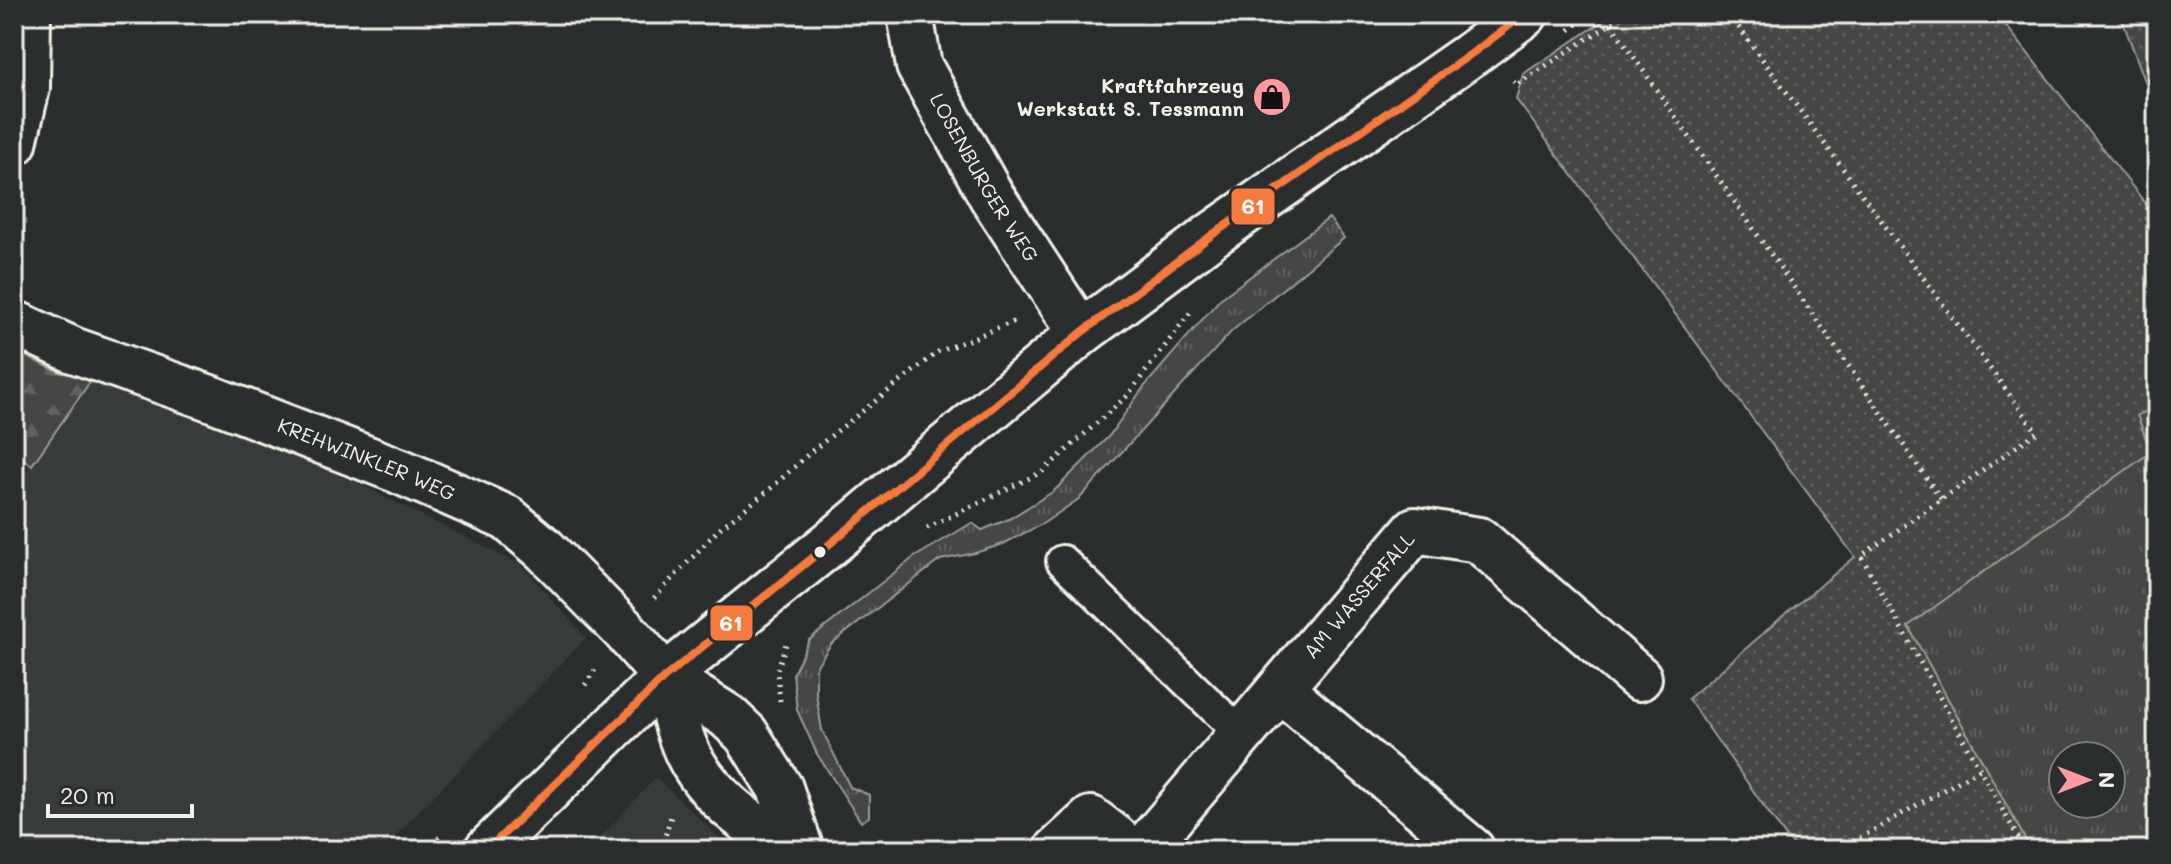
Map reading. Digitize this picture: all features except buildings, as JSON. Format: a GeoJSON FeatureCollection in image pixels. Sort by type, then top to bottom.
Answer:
{"type":"FeatureCollection","features":[{"type":"Feature","properties":{"kind":"street"},"geometry":{"type":"LineString","coordinates":[[14,143],[27,88],[28,14]]}},
{"type":"Feature","properties":{"kind":"street","name":"LOSENBURGER WEG"},"geometry":{"type":"LineString","coordinates":[[910,14],[919,66],[992,197],[1081,333]]}},
{"type":"Feature","properties":{"kind":"street"},"geometry":{"type":"LineString","coordinates":[[487,850],[665,677],[837,538],[1081,333],[1212,235],[1525,14]]}},
{"type":"Feature","properties":{"kind":"street","name":"KREHWINKLER WEG"},"geometry":{"type":"LineString","coordinates":[[14,323],[73,350],[210,398],[399,471],[507,518],[544,549],[624,630],[665,677]]}},
{"type":"Feature","properties":{"kind":"street","name":"AM WASSERFALL"},"geometry":{"type":"LineString","coordinates":[[1143,850],[1415,530],[1479,540],[1639,678]]}},
{"type":"Feature","properties":{"kind":"street"},"geometry":{"type":"LineString","coordinates":[[665,677],[687,752],[699,774],[738,815],[788,850]]}},
{"type":"Feature","properties":{"kind":"street"},"geometry":{"type":"LineString","coordinates":[[665,677],[727,716],[746,734],[780,788],[801,850]]}},
{"type":"Feature","properties":{"kind":"street"},"geometry":{"type":"LineString","coordinates":[[1280,689],[1472,850]]}},
{"type":"Feature","properties":{"kind":"street"},"geometry":{"type":"LineString","coordinates":[[1057,850],[1091,819],[1117,839],[1123,850]]}},
{"type":"Feature","properties":{"kind":"lane"},"geometry":{"type":"LineString","coordinates":[[1062,561],[1241,734]]}},
{"type":"Feature","properties":{"kind":"path"},"geometry":{"type":"LineString","coordinates":[[1509,76],[1516,85],[1626,14]]}},
{"type":"Feature","properties":{"kind":"path"},"geometry":{"type":"LineString","coordinates":[[1729,14],[2037,432],[1861,556],[2025,850]]}},
{"type":"Feature","properties":{"kind":"path"},"geometry":{"type":"LineString","coordinates":[[1611,24],[1941,499]]}},
{"type":"Feature","properties":{"kind":"path"},"geometry":{"type":"LineString","coordinates":[[920,531],[1042,472],[1127,396],[1192,311]]}},
{"type":"Feature","properties":{"kind":"path"},"geometry":{"type":"LineString","coordinates":[[624,630],[720,528],[813,450]]}},
{"type":"Feature","properties":{"kind":"path"},"geometry":{"type":"LineString","coordinates":[[780,704],[777,671],[791,630]]}},
{"type":"Feature","properties":{"kind":"path"},"geometry":{"type":"LineString","coordinates":[[1839,850],[1980,769]]}},
{"type":"Feature","properties":{"kind":"path"},"geometry":{"type":"LineString","coordinates":[[661,850],[674,806]]}},
{"type":"Feature","properties":{"kind":"shaded area"},"geometry":{"type":"Polygon","coordinates":[[[94,376],[357,483],[519,562],[586,638],[382,850],[14,850],[14,486],[94,376]]]}},
{"type":"Feature","properties":{"kind":"shaded area"},"geometry":{"type":"Polygon","coordinates":[[[656,777],[732,850],[589,850],[656,777]]]}},
{"type":"Feature","properties":{"kind":"green space"},"geometry":{"type":"Polygon","coordinates":[[[1614,14],[1997,14],[2157,218],[2157,407],[2137,415],[2151,452],[1908,626],[2031,850],[1798,850],[1688,699],[1855,557],[1516,99],[1523,74],[1614,14]]]}},
{"type":"Feature","properties":{"kind":"green space"},"geometry":{"type":"Polygon","coordinates":[[[2120,14],[2157,14],[2157,113],[2120,14]]]}},
{"type":"Feature","properties":{"kind":"green space"},"geometry":{"type":"Polygon","coordinates":[[[1329,218],[1344,238],[1232,331],[1080,498],[1044,523],[1003,544],[940,560],[831,644],[816,667],[816,694],[822,730],[850,787],[869,795],[869,817],[861,822],[817,754],[797,710],[793,674],[809,640],[913,558],[972,523],[982,530],[1009,519],[1054,491],[1109,436],[1143,388],[1220,299],[1329,218]]]}},
{"type":"Feature","properties":{"kind":"green space"},"geometry":{"type":"Polygon","coordinates":[[[14,351],[62,373],[94,376],[32,465],[14,453],[14,351]]]}},
{"type":"Feature","properties":{"kind":"green space"},"geometry":{"type":"Polygon","coordinates":[[[2157,407],[2157,850],[2031,850],[1907,625],[2151,452],[2137,415],[2157,407]]]}},
{"type":"Feature","properties":{"kind":"transit line","name":"61"},"geometry":{"type":"LineString","coordinates":[[487,850],[665,677],[837,538],[1081,333],[1212,235],[1525,14]]}},
{"type":"Feature","properties":{"kind":"place","name":"Kraftfahrzeug Werkstatt S. Tessmann"},"geometry":{"type":"Point","coordinates":[1272,97]}}]}
